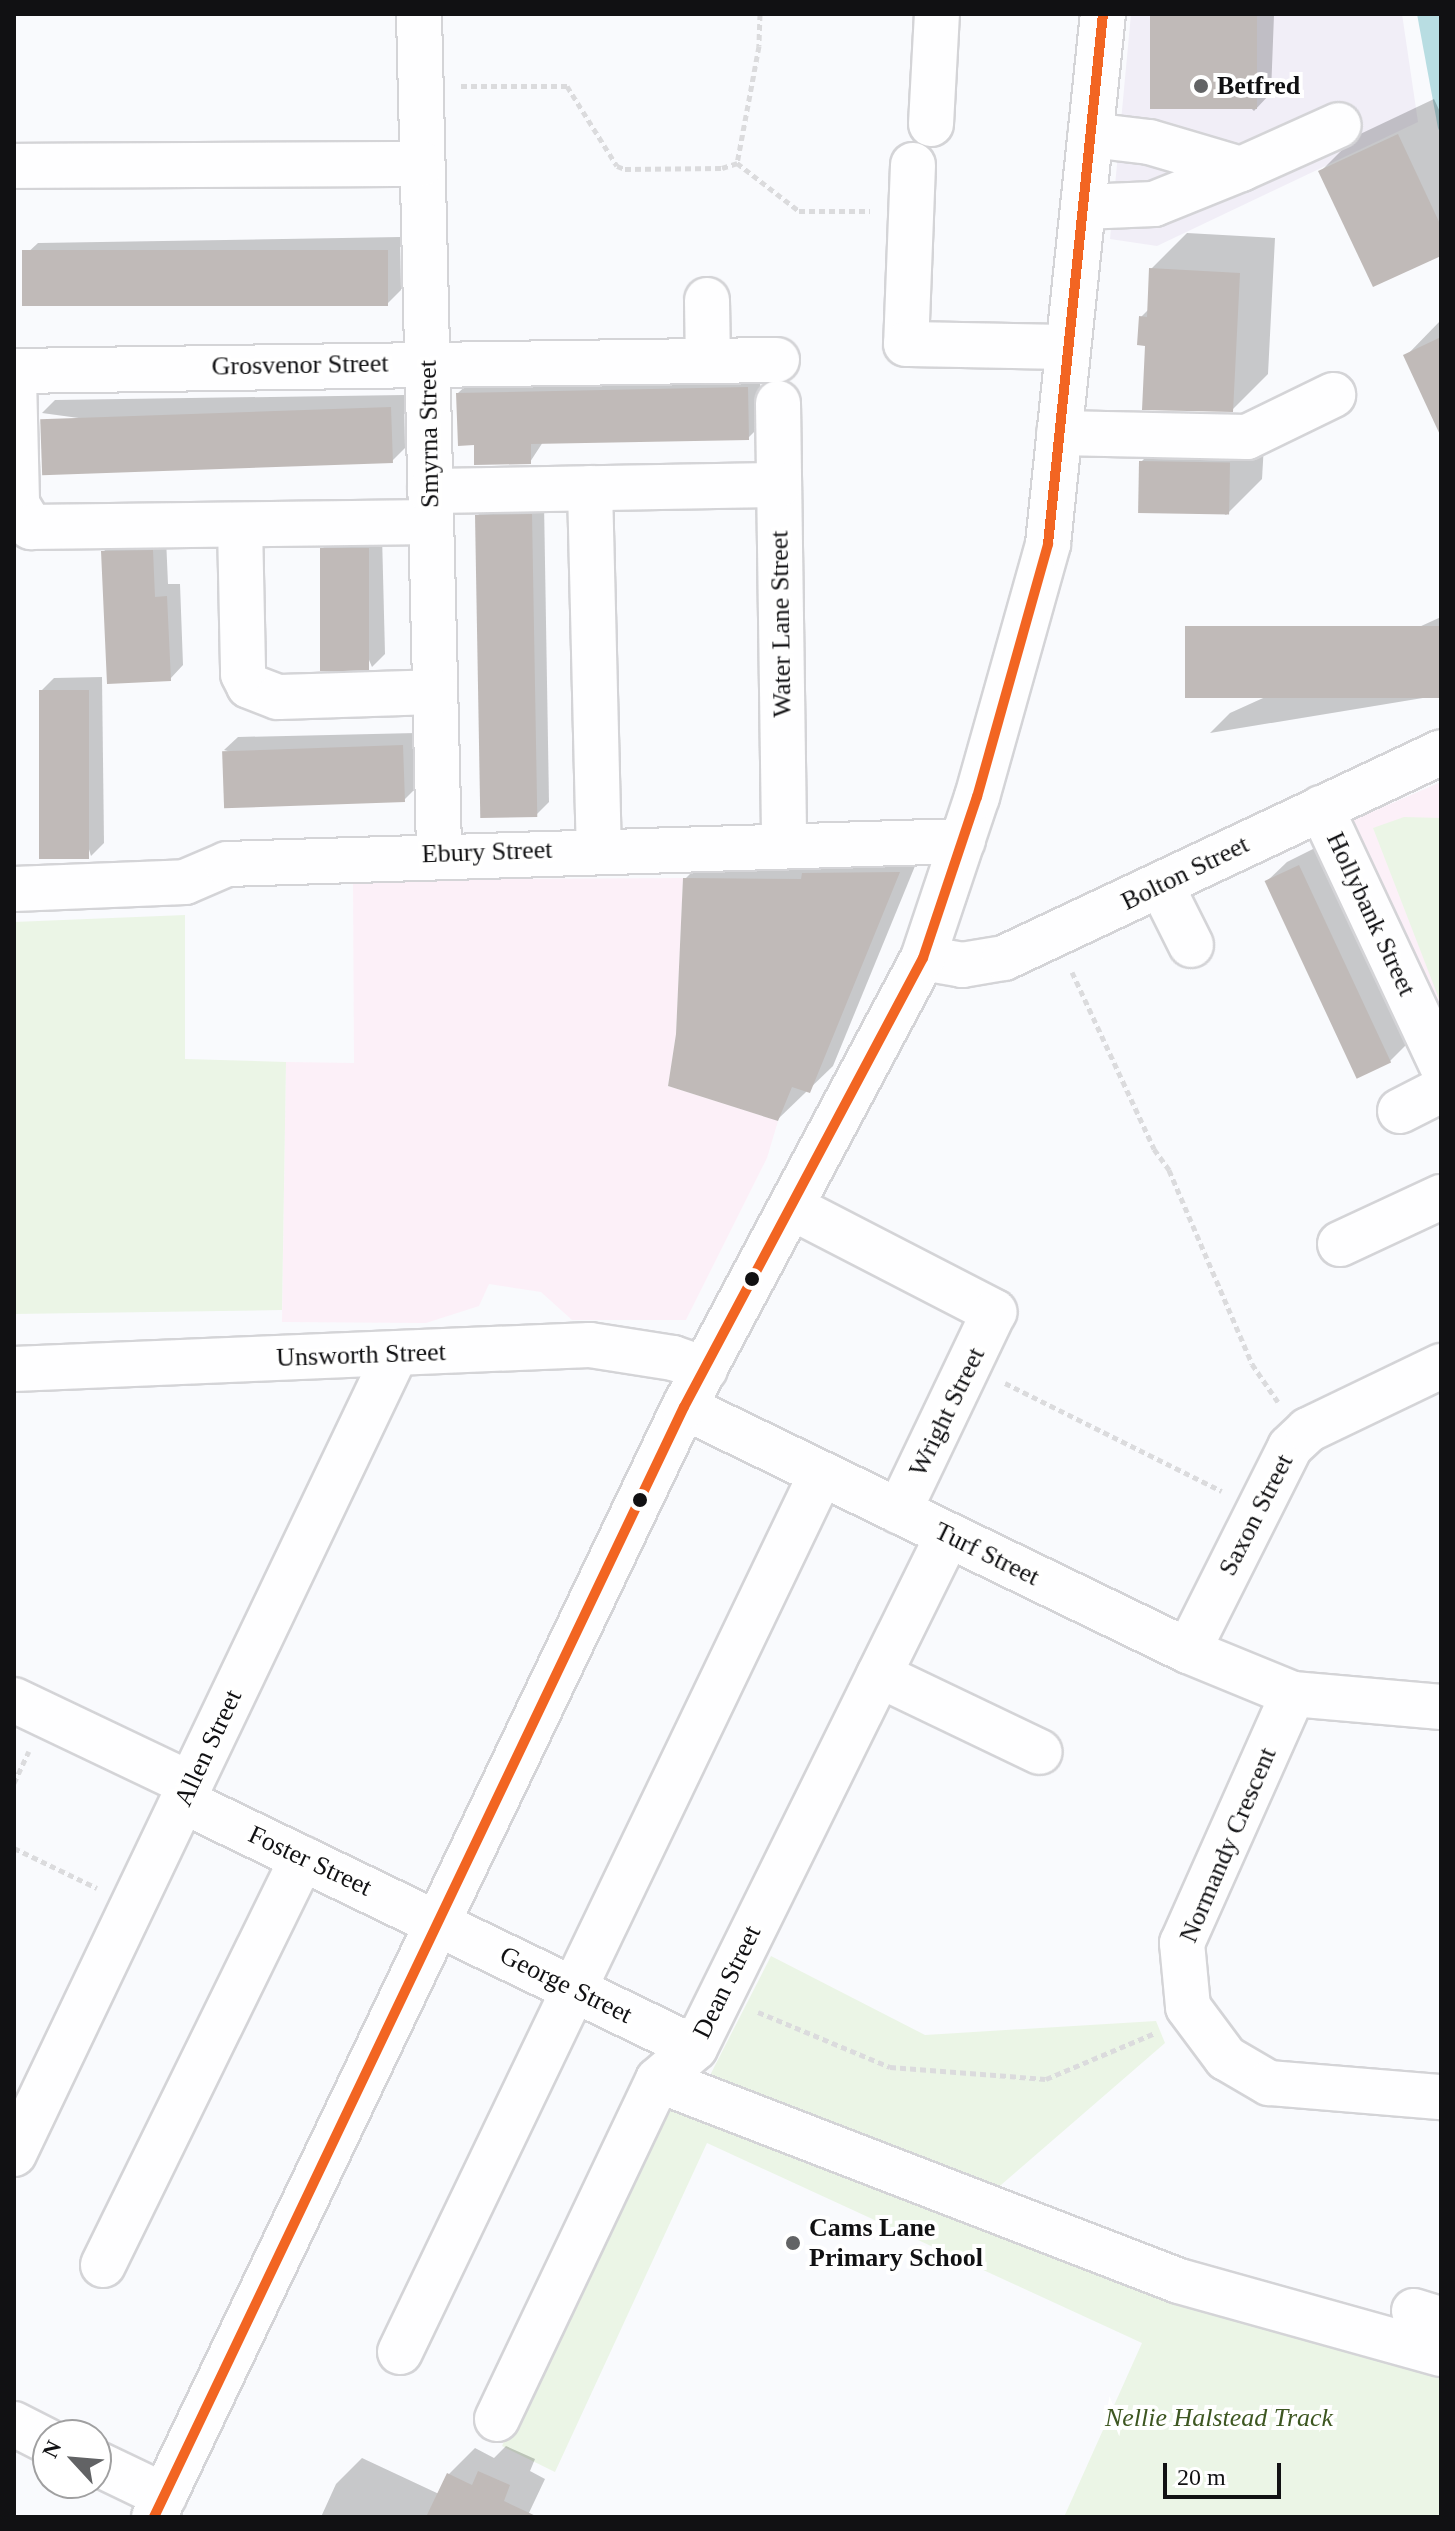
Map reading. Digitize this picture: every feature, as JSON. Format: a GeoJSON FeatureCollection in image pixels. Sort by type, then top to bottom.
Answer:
{"type":"FeatureCollection","features":[{"type":"Feature","properties":{"kind":"street","name":"Smyrna Street"},"geometry":{"type":"LineString","coordinates":[[419,14],[439,853]]}},
{"type":"Feature","properties":{"kind":"street"},"geometry":{"type":"LineString","coordinates":[[931,124],[937,14]]}},
{"type":"Feature","properties":{"kind":"street"},"geometry":{"type":"LineString","coordinates":[[112,2474],[159,2506],[684,1407],[923,958],[963,841],[1048,544],[1103,14]]}},
{"type":"Feature","properties":{"kind":"street"},"geometry":{"type":"LineString","coordinates":[[1083,207],[1154,204],[1339,125]]}},
{"type":"Feature","properties":{"kind":"street"},"geometry":{"type":"LineString","coordinates":[[1090,135],[1149,142],[1241,169]]}},
{"type":"Feature","properties":{"kind":"street"},"geometry":{"type":"LineString","coordinates":[[14,166],[422,164]]}},
{"type":"Feature","properties":{"kind":"street"},"geometry":{"type":"LineString","coordinates":[[913,165],[906,344],[1068,347]]}},
{"type":"Feature","properties":{"kind":"street"},"geometry":{"type":"LineString","coordinates":[[707,300],[708,361]]}},
{"type":"Feature","properties":{"kind":"street","name":"Grosvenor Street"},"geometry":{"type":"LineString","coordinates":[[14,371],[777,360]]}},
{"type":"Feature","properties":{"kind":"street"},"geometry":{"type":"LineString","coordinates":[[14,378],[17,504],[31,527],[240,525],[590,488],[779,485]]}},
{"type":"Feature","properties":{"kind":"street"},"geometry":{"type":"LineString","coordinates":[[1059,433],[1247,437],[1333,395]]}},
{"type":"Feature","properties":{"kind":"street","name":"Water Lane Street"},"geometry":{"type":"LineString","coordinates":[[778,403],[784,845]]}},
{"type":"Feature","properties":{"kind":"street"},"geometry":{"type":"LineString","coordinates":[[590,488],[599,850]]}},
{"type":"Feature","properties":{"kind":"street"},"geometry":{"type":"LineString","coordinates":[[240,525],[243,674],[249,686],[278,697],[435,692]]}},
{"type":"Feature","properties":{"kind":"street","name":"Bolton Street"},"geometry":{"type":"LineString","coordinates":[[923,958],[982,965],[1056,935],[1441,752]]}},
{"type":"Feature","properties":{"kind":"street","name":"Hollybank Street"},"geometry":{"type":"LineString","coordinates":[[1321,808],[1441,1064]]}},
{"type":"Feature","properties":{"kind":"street","name":"Ebury Street"},"geometry":{"type":"LineString","coordinates":[[14,889],[185,882],[227,864],[439,853],[963,841]]}},
{"type":"Feature","properties":{"kind":"street"},"geometry":{"type":"LineString","coordinates":[[1161,885],[1191,945]]}},
{"type":"Feature","properties":{"kind":"street"},"geometry":{"type":"LineString","coordinates":[[1400,1111],[1441,1090]]}},
{"type":"Feature","properties":{"kind":"street"},"geometry":{"type":"LineString","coordinates":[[1340,1244],[1441,1197]]}},
{"type":"Feature","properties":{"kind":"street","name":"Wright Street"},"geometry":{"type":"LineString","coordinates":[[791,1207],[994,1312],[899,1511]]}},
{"type":"Feature","properties":{"kind":"street","name":"Unsworth Street"},"geometry":{"type":"LineString","coordinates":[[14,1369],[590,1345],[673,1358],[705,1369]]}},
{"type":"Feature","properties":{"kind":"street","name":"Allen Street"},"geometry":{"type":"LineString","coordinates":[[18,2150],[396,1353]]}},
{"type":"Feature","properties":{"kind":"street","name":"Saxon Street"},"geometry":{"type":"LineString","coordinates":[[1188,1651],[1290,1447],[1301,1436],[1441,1366]]}},
{"type":"Feature","properties":{"kind":"street","name":"Turf Street"},"geometry":{"type":"LineString","coordinates":[[684,1407],[1188,1651],[1293,1694]]}},
{"type":"Feature","properties":{"kind":"street"},"geometry":{"type":"LineString","coordinates":[[400,2352],[821,1474]]}},
{"type":"Feature","properties":{"kind":"street","name":"Dean Street"},"geometry":{"type":"LineString","coordinates":[[497,2419],[658,2080],[695,2048],[948,1535]]}},
{"type":"Feature","properties":{"kind":"street"},"geometry":{"type":"LineString","coordinates":[[879,1675],[1040,1752]]}},
{"type":"Feature","properties":{"kind":"street"},"geometry":{"type":"LineString","coordinates":[[1293,1694],[1441,1707]]}},
{"type":"Feature","properties":{"kind":"street","name":"Normandy Crescent"},"geometry":{"type":"LineString","coordinates":[[1293,1694],[1182,1943],[1193,2013],[1226,2058],[1269,2083],[1441,2097]]}},
{"type":"Feature","properties":{"kind":"street","name":"Foster Street"},"geometry":{"type":"LineString","coordinates":[[14,1700],[302,1858],[438,1921]]}},
{"type":"Feature","properties":{"kind":"street"},"geometry":{"type":"LineString","coordinates":[[103,2265],[302,1858]]}},
{"type":"Feature","properties":{"kind":"street","name":"George Street"},"geometry":{"type":"LineString","coordinates":[[438,1921],[695,2048]]}},
{"type":"Feature","properties":{"kind":"street"},"geometry":{"type":"LineString","coordinates":[[658,2080],[1179,2281],[1441,2354]]}},
{"type":"Feature","properties":{"kind":"street"},"geometry":{"type":"LineString","coordinates":[[14,2424],[32,2433]]}},
{"type":"Feature","properties":{"kind":"path"},"geometry":{"type":"LineString","coordinates":[[737,163],[759,46],[760,14]]}},
{"type":"Feature","properties":{"kind":"path"},"geometry":{"type":"LineString","coordinates":[[420,86],[567,86],[617,166],[625,169],[722,168],[737,163]]}},
{"type":"Feature","properties":{"kind":"path"},"geometry":{"type":"LineString","coordinates":[[737,163],[799,211],[911,214]]}},
{"type":"Feature","properties":{"kind":"path"},"geometry":{"type":"LineString","coordinates":[[1056,935],[1154,1149],[1169,1170],[1252,1364],[1301,1436]]}},
{"type":"Feature","properties":{"kind":"path"},"geometry":{"type":"LineString","coordinates":[[969,1365],[1259,1509]]}},
{"type":"Feature","properties":{"kind":"path"},"geometry":{"type":"LineString","coordinates":[[14,1848],[133,1906]]}},
{"type":"Feature","properties":{"kind":"path"},"geometry":{"type":"LineString","coordinates":[[720,1995],[890,2067],[1046,2079],[1193,2013]]}},
{"type":"Feature","properties":{"kind":"shaded area"},"geometry":{"type":"Polygon","coordinates":[[[1131,14],[1402,14],[1418,122],[1157,246],[1110,239],[1131,14]]]}},
{"type":"Feature","properties":{"kind":"shaded area"},"geometry":{"type":"Polygon","coordinates":[[[1441,782],[1441,1113],[1314,837],[1441,782]]]}},
{"type":"Feature","properties":{"kind":"shaded area"},"geometry":{"type":"Polygon","coordinates":[[[683,878],[676,1034],[668,1086],[778,1121],[767,1158],[686,1320],[572,1320],[541,1292],[489,1284],[479,1306],[426,1323],[282,1322],[286,1062],[354,1063],[353,880],[683,878]]]}},
{"type":"Feature","properties":{"kind":"green space"},"geometry":{"type":"Polygon","coordinates":[[[1404,817],[1441,818],[1441,1004],[1373,828],[1404,817]]]}},
{"type":"Feature","properties":{"kind":"green space"},"geometry":{"type":"Polygon","coordinates":[[[185,915],[185,1059],[286,1062],[282,1310],[14,1314],[14,922],[185,915]]]}},
{"type":"Feature","properties":{"kind":"green space"},"geometry":{"type":"Polygon","coordinates":[[[771,1956],[925,2035],[1156,2021],[1165,2043],[994,2191],[703,2089],[771,1956]]]}},
{"type":"Feature","properties":{"kind":"green space","name":"Nellie Halstead Track"},"geometry":{"type":"Polygon","coordinates":[[[661,2102],[1167,2298],[1441,2379],[1441,2517],[1064,2517],[1142,2343],[707,2143],[555,2472],[502,2446],[661,2102]]]}},
{"type":"Feature","properties":{"kind":"water"},"geometry":{"type":"Polygon","coordinates":[[[1417,14],[1441,14],[1441,135],[1438,128],[1417,14]]]}},
{"type":"Feature","properties":{"kind":"building"},"geometry":{"type":"Polygon","coordinates":[[[1150,14],[1257,14],[1257,109],[1150,109],[1150,14]]]}},
{"type":"Feature","properties":{"kind":"building"},"geometry":{"type":"Polygon","coordinates":[[[1398,134],[1441,226],[1441,256],[1373,287],[1318,171],[1398,134]]]}},
{"type":"Feature","properties":{"kind":"building"},"geometry":{"type":"Polygon","coordinates":[[[22,250],[388,250],[388,306],[22,306],[22,250]]]}},
{"type":"Feature","properties":{"kind":"building"},"geometry":{"type":"Polygon","coordinates":[[[1149,268],[1240,273],[1233,412],[1142,410],[1145,346],[1137,345],[1139,316],[1147,317],[1149,268]]]}},
{"type":"Feature","properties":{"kind":"building"},"geometry":{"type":"Polygon","coordinates":[[[1441,337],[1441,437],[1403,355],[1441,337]]]}},
{"type":"Feature","properties":{"kind":"building"},"geometry":{"type":"Polygon","coordinates":[[[748,387],[749,440],[531,444],[531,464],[474,465],[474,445],[458,446],[456,393],[748,387]]]}},
{"type":"Feature","properties":{"kind":"building"},"geometry":{"type":"Polygon","coordinates":[[[391,407],[393,463],[42,475],[40,419],[391,407]]]}},
{"type":"Feature","properties":{"kind":"building"},"geometry":{"type":"Polygon","coordinates":[[[1139,461],[1230,463],[1229,515],[1138,513],[1139,461]]]}},
{"type":"Feature","properties":{"kind":"building"},"geometry":{"type":"Polygon","coordinates":[[[532,514],[537,817],[480,818],[475,515],[532,514]]]}},
{"type":"Feature","properties":{"kind":"building"},"geometry":{"type":"Polygon","coordinates":[[[320,548],[369,548],[369,671],[320,671],[320,548]]]}},
{"type":"Feature","properties":{"kind":"building"},"geometry":{"type":"Polygon","coordinates":[[[153,550],[155,597],[167,596],[171,681],[107,684],[101,551],[153,550]]]}},
{"type":"Feature","properties":{"kind":"building"},"geometry":{"type":"Polygon","coordinates":[[[1185,626],[1441,626],[1441,698],[1185,698],[1185,626]]]}},
{"type":"Feature","properties":{"kind":"building"},"geometry":{"type":"Polygon","coordinates":[[[39,690],[89,690],[89,859],[39,859],[39,690]]]}},
{"type":"Feature","properties":{"kind":"building"},"geometry":{"type":"Polygon","coordinates":[[[403,745],[405,802],[224,808],[222,751],[403,745]]]}},
{"type":"Feature","properties":{"kind":"building"},"geometry":{"type":"Polygon","coordinates":[[[1299,865],[1391,1063],[1357,1079],[1265,881],[1299,865]]]}},
{"type":"Feature","properties":{"kind":"building"},"geometry":{"type":"Polygon","coordinates":[[[900,872],[810,1093],[792,1087],[778,1121],[668,1086],[676,1034],[683,878],[801,879],[802,873],[900,872]]]}},
{"type":"Feature","properties":{"kind":"building"},"geometry":{"type":"Polygon","coordinates":[[[478,2471],[510,2485],[504,2501],[538,2517],[426,2517],[447,2473],[472,2485],[478,2471]]]}},
{"type":"Feature","properties":{"kind":"transit line"},"geometry":{"type":"LineString","coordinates":[[154,2517],[684,1407],[923,958],[977,797],[1048,544],[1103,14]]}},
{"type":"Feature","properties":{"kind":"place","name":"Betfred"},"geometry":{"type":"Point","coordinates":[1201,86]}},
{"type":"Feature","properties":{"kind":"place","name":"Cams Lane Primary School"},"geometry":{"type":"Point","coordinates":[793,2243]}}]}
